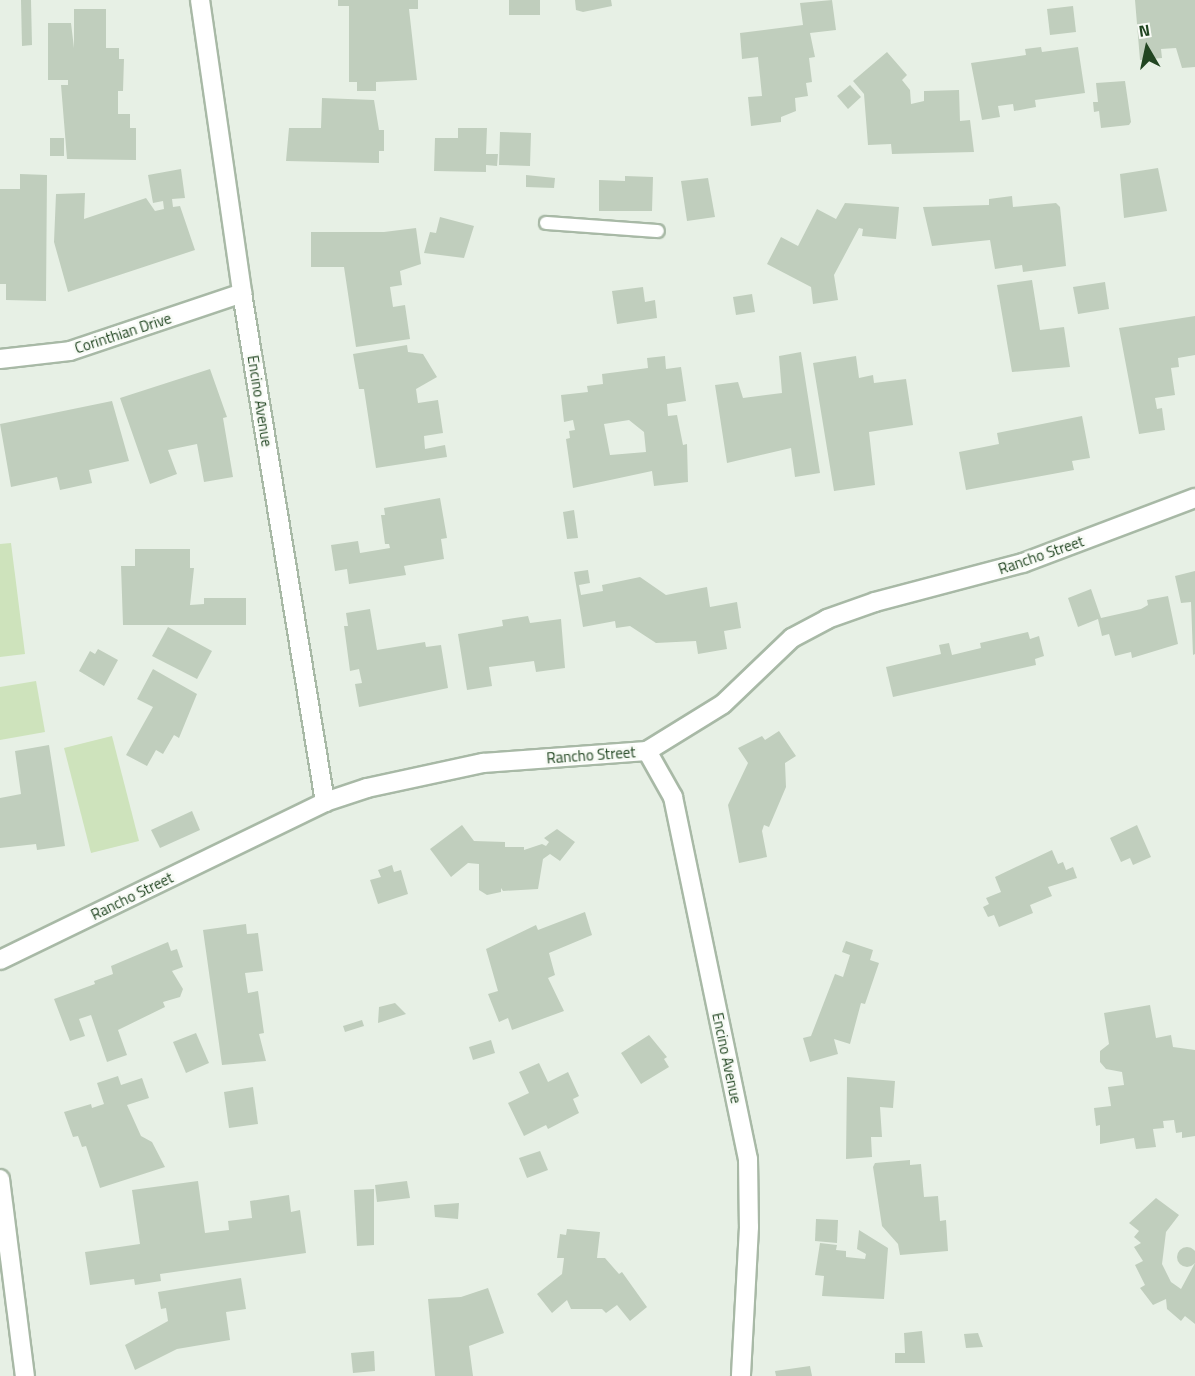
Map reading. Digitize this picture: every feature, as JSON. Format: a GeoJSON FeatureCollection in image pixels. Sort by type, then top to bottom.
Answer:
{"type":"FeatureCollection","features":[{"type":"Feature","properties":{"kind":"street","name":"Encino Avenue"},"geometry":{"type":"LineString","coordinates":[[200,0],[242,293],[324,802]]}},
{"type":"Feature","properties":{"kind":"street","name":"Corinthian Drive"},"geometry":{"type":"LineString","coordinates":[[0,359],[70,351],[242,293]]}},
{"type":"Feature","properties":{"kind":"street","name":"Rancho Street"},"geometry":{"type":"LineString","coordinates":[[0,960],[324,802],[368,788],[483,763],[647,751],[723,704],[792,638],[826,619],[875,602],[1023,563],[1195,498]]}},
{"type":"Feature","properties":{"kind":"street","name":"Encino Avenue"},"geometry":{"type":"LineString","coordinates":[[647,751],[673,798],[748,1160],[749,1227],[741,1376]]}},
{"type":"Feature","properties":{"kind":"street"},"geometry":{"type":"LineString","coordinates":[[0,1179],[26,1376]]}},
{"type":"Feature","properties":{"kind":"lane"},"geometry":{"type":"LineString","coordinates":[[546,223],[658,231]]}},
{"type":"Feature","properties":{"kind":"green space"},"geometry":{"type":"Polygon","coordinates":[[[11,543],[25,654],[0,657],[0,544],[11,543]]]}},
{"type":"Feature","properties":{"kind":"green space"},"geometry":{"type":"Polygon","coordinates":[[[36,681],[45,732],[0,740],[0,687],[36,681]]]}},
{"type":"Feature","properties":{"kind":"green space"},"geometry":{"type":"Polygon","coordinates":[[[112,736],[139,841],[91,853],[64,748],[112,736]]]}},
{"type":"Feature","properties":{"kind":"building"},"geometry":{"type":"Polygon","coordinates":[[[21,0],[31,0],[32,45],[22,46],[21,0]]]}},
{"type":"Feature","properties":{"kind":"building"},"geometry":{"type":"Polygon","coordinates":[[[338,0],[418,0],[418,9],[409,9],[417,80],[376,82],[376,91],[357,91],[357,82],[349,82],[349,6],[338,6],[338,0]]]}},
{"type":"Feature","properties":{"kind":"building"},"geometry":{"type":"Polygon","coordinates":[[[509,0],[540,0],[540,15],[509,15],[509,0]]]}},
{"type":"Feature","properties":{"kind":"building"},"geometry":{"type":"Polygon","coordinates":[[[575,0],[611,0],[612,6],[583,12],[576,10],[575,0]]]}},
{"type":"Feature","properties":{"kind":"building"},"geometry":{"type":"Polygon","coordinates":[[[832,0],[836,30],[810,33],[815,57],[809,58],[812,82],[806,83],[808,96],[795,98],[796,111],[781,117],[781,122],[751,126],[748,97],[762,96],[758,57],[742,59],[740,33],[803,25],[800,3],[832,0]]]}},
{"type":"Feature","properties":{"kind":"building"},"geometry":{"type":"Polygon","coordinates":[[[1135,0],[1195,0],[1195,67],[1182,68],[1176,48],[1161,49],[1162,58],[1140,60],[1135,0]]]}},
{"type":"Feature","properties":{"kind":"building"},"geometry":{"type":"Polygon","coordinates":[[[1073,6],[1076,32],[1050,35],[1047,9],[1073,6]]]}},
{"type":"Feature","properties":{"kind":"building"},"geometry":{"type":"Polygon","coordinates":[[[74,9],[106,9],[106,48],[119,48],[119,59],[124,59],[123,91],[118,91],[118,114],[130,114],[130,128],[136,128],[136,160],[67,159],[61,85],[68,85],[68,80],[48,80],[48,23],[71,23],[74,48],[74,9]]]}},
{"type":"Feature","properties":{"kind":"building"},"geometry":{"type":"Polygon","coordinates":[[[1041,47],[1042,52],[1078,47],[1085,93],[1035,100],[1036,107],[1014,111],[1013,104],[998,106],[1000,117],[982,120],[971,63],[1026,55],[1025,49],[1041,47]]]}},
{"type":"Feature","properties":{"kind":"building"},"geometry":{"type":"Polygon","coordinates":[[[887,52],[907,75],[902,80],[910,90],[911,104],[924,101],[924,91],[959,90],[960,121],[970,120],[974,152],[892,154],[891,144],[868,145],[864,94],[853,81],[887,52]]]}},
{"type":"Feature","properties":{"kind":"building"},"geometry":{"type":"Polygon","coordinates":[[[1125,81],[1131,122],[1129,125],[1101,128],[1099,111],[1094,112],[1093,102],[1098,102],[1096,83],[1125,81]]]}},
{"type":"Feature","properties":{"kind":"building"},"geometry":{"type":"Polygon","coordinates":[[[850,85],[861,97],[848,109],[837,96],[850,85]]]}},
{"type":"Feature","properties":{"kind":"building"},"geometry":{"type":"Polygon","coordinates":[[[322,98],[374,100],[379,130],[384,130],[384,151],[379,151],[379,163],[286,161],[289,128],[321,128],[322,98]]]}},
{"type":"Feature","properties":{"kind":"building"},"geometry":{"type":"Polygon","coordinates":[[[458,128],[487,128],[486,154],[498,154],[497,166],[486,165],[486,172],[434,171],[435,138],[458,138],[458,128]]]}},
{"type":"Feature","properties":{"kind":"building"},"geometry":{"type":"Polygon","coordinates":[[[500,132],[531,133],[530,166],[499,165],[500,132]]]}},
{"type":"Feature","properties":{"kind":"building"},"geometry":{"type":"Polygon","coordinates":[[[50,138],[64,138],[64,156],[50,156],[50,138]]]}},
{"type":"Feature","properties":{"kind":"building"},"geometry":{"type":"Polygon","coordinates":[[[1158,168],[1167,211],[1124,218],[1120,174],[1158,168]]]}},
{"type":"Feature","properties":{"kind":"building"},"geometry":{"type":"Polygon","coordinates":[[[181,169],[185,198],[172,199],[173,207],[180,206],[195,250],[68,292],[54,242],[56,194],[85,193],[84,219],[146,198],[155,211],[164,209],[163,201],[153,203],[148,175],[181,169]]]}},
{"type":"Feature","properties":{"kind":"building"},"geometry":{"type":"Polygon","coordinates":[[[20,174],[47,175],[46,301],[6,300],[6,284],[0,284],[0,189],[20,189],[20,174]]]}},
{"type":"Feature","properties":{"kind":"building"},"geometry":{"type":"Polygon","coordinates":[[[526,175],[555,178],[554,188],[526,187],[526,175]]]}},
{"type":"Feature","properties":{"kind":"building"},"geometry":{"type":"Polygon","coordinates":[[[625,176],[653,177],[652,211],[599,211],[599,180],[625,181],[625,176]]]}},
{"type":"Feature","properties":{"kind":"building"},"geometry":{"type":"Polygon","coordinates":[[[708,178],[715,217],[687,221],[681,181],[708,178]]]}},
{"type":"Feature","properties":{"kind":"building"},"geometry":{"type":"Polygon","coordinates":[[[1012,196],[1013,207],[1056,203],[1060,207],[1066,266],[1023,272],[1022,265],[995,269],[990,240],[932,246],[923,207],[989,205],[989,199],[1012,196]]]}},
{"type":"Feature","properties":{"kind":"building"},"geometry":{"type":"Polygon","coordinates":[[[845,203],[899,207],[896,239],[862,236],[863,229],[859,228],[834,275],[838,300],[813,304],[811,287],[767,264],[781,237],[798,246],[817,209],[836,219],[845,203]]]}},
{"type":"Feature","properties":{"kind":"building"},"geometry":{"type":"Polygon","coordinates":[[[440,217],[474,226],[464,258],[424,253],[430,232],[436,233],[440,217]]]}},
{"type":"Feature","properties":{"kind":"building"},"geometry":{"type":"Polygon","coordinates":[[[416,228],[421,264],[400,271],[402,285],[390,287],[393,307],[405,305],[410,339],[356,347],[344,267],[311,267],[311,232],[384,232],[416,228]]]}},
{"type":"Feature","properties":{"kind":"building"},"geometry":{"type":"Polygon","coordinates":[[[1032,280],[1040,330],[1064,327],[1070,367],[1012,372],[997,285],[1032,280]]]}},
{"type":"Feature","properties":{"kind":"building"},"geometry":{"type":"Polygon","coordinates":[[[1105,282],[1109,309],[1078,314],[1073,287],[1105,282]]]}},
{"type":"Feature","properties":{"kind":"building"},"geometry":{"type":"Polygon","coordinates":[[[643,287],[645,302],[655,300],[657,318],[617,324],[612,291],[643,287]]]}},
{"type":"Feature","properties":{"kind":"building"},"geometry":{"type":"Polygon","coordinates":[[[752,294],[755,312],[736,315],[733,297],[752,294]]]}},
{"type":"Feature","properties":{"kind":"building"},"geometry":{"type":"Polygon","coordinates":[[[1195,316],[1195,355],[1178,358],[1179,367],[1171,368],[1175,395],[1155,398],[1157,409],[1162,408],[1165,430],[1139,434],[1119,328],[1195,316]]]}},
{"type":"Feature","properties":{"kind":"building"},"geometry":{"type":"Polygon","coordinates":[[[407,345],[408,352],[423,354],[437,377],[416,389],[418,403],[438,400],[443,433],[424,436],[425,449],[445,445],[447,457],[376,468],[364,389],[359,389],[353,354],[407,345]]]}},
{"type":"Feature","properties":{"kind":"building"},"geometry":{"type":"Polygon","coordinates":[[[801,352],[820,473],[795,477],[791,448],[727,463],[715,385],[738,382],[743,398],[782,393],[779,356],[801,352]]]}},
{"type":"Feature","properties":{"kind":"building"},"geometry":{"type":"Polygon","coordinates":[[[665,356],[666,369],[681,367],[686,401],[667,404],[668,416],[677,415],[683,445],[687,444],[688,482],[654,486],[652,471],[573,488],[566,439],[570,438],[569,431],[575,430],[573,420],[564,422],[561,395],[588,392],[587,386],[603,384],[602,374],[648,368],[647,358],[665,356]],[[629,420],[604,424],[610,455],[646,452],[644,432],[629,420]]]}},
{"type":"Feature","properties":{"kind":"building"},"geometry":{"type":"Polygon","coordinates":[[[856,356],[859,378],[873,375],[874,383],[906,379],[913,425],[869,432],[875,485],[834,491],[813,363],[856,356]]]}},
{"type":"Feature","properties":{"kind":"building"},"geometry":{"type":"Polygon","coordinates":[[[210,369],[227,417],[223,418],[233,477],[204,482],[197,444],[168,450],[177,474],[150,484],[120,398],[210,369]]]}},
{"type":"Feature","properties":{"kind":"building"},"geometry":{"type":"Polygon","coordinates":[[[112,401],[129,461],[89,470],[92,483],[60,490],[57,477],[11,487],[0,424],[112,401]]]}},
{"type":"Feature","properties":{"kind":"building"},"geometry":{"type":"Polygon","coordinates":[[[1082,416],[1090,458],[1072,461],[1074,470],[966,490],[959,452],[999,444],[997,433],[1082,416]]]}},
{"type":"Feature","properties":{"kind":"building"},"geometry":{"type":"Polygon","coordinates":[[[440,498],[447,538],[441,539],[444,559],[404,566],[406,575],[349,584],[347,569],[335,571],[331,545],[358,541],[360,553],[390,548],[389,544],[385,544],[381,515],[385,515],[384,508],[440,498]]]}},
{"type":"Feature","properties":{"kind":"building"},"geometry":{"type":"Polygon","coordinates":[[[574,510],[578,538],[567,539],[563,512],[574,510]]]}},
{"type":"Feature","properties":{"kind":"building"},"geometry":{"type":"Polygon","coordinates":[[[135,549],[190,549],[190,568],[194,568],[190,605],[204,604],[204,598],[246,598],[246,625],[123,625],[121,566],[135,566],[135,549]]]}},
{"type":"Feature","properties":{"kind":"building"},"geometry":{"type":"Polygon","coordinates":[[[588,570],[590,583],[579,585],[581,595],[603,591],[602,585],[640,577],[666,595],[707,587],[710,607],[737,602],[741,628],[724,631],[727,649],[698,654],[696,641],[656,643],[630,626],[616,628],[615,621],[583,627],[574,572],[588,570]]]}},
{"type":"Feature","properties":{"kind":"building"},"geometry":{"type":"Polygon","coordinates":[[[1195,571],[1195,654],[1193,655],[1191,602],[1181,603],[1175,576],[1195,571]]]}},
{"type":"Feature","properties":{"kind":"building"},"geometry":{"type":"Polygon","coordinates":[[[1091,589],[1101,618],[1141,609],[1148,605],[1147,600],[1168,596],[1178,644],[1132,658],[1131,652],[1115,656],[1109,634],[1102,636],[1098,619],[1078,627],[1068,598],[1091,589]]]}},
{"type":"Feature","properties":{"kind":"building"},"geometry":{"type":"Polygon","coordinates":[[[370,609],[377,650],[425,642],[426,647],[441,645],[448,688],[359,707],[355,684],[362,683],[359,669],[350,671],[344,626],[348,626],[346,613],[370,609]]]}},
{"type":"Feature","properties":{"kind":"building"},"geometry":{"type":"Polygon","coordinates":[[[528,616],[530,623],[561,619],[565,668],[536,672],[534,661],[489,667],[492,686],[467,690],[458,634],[503,626],[502,620],[528,616]]]}},
{"type":"Feature","properties":{"kind":"building"},"geometry":{"type":"Polygon","coordinates":[[[168,627],[212,651],[197,679],[152,656],[168,627]]]}},
{"type":"Feature","properties":{"kind":"building"},"geometry":{"type":"Polygon","coordinates":[[[1028,632],[1030,639],[1039,636],[1044,656],[1035,659],[1036,665],[893,697],[886,667],[941,654],[939,645],[949,643],[952,655],[981,648],[980,643],[1028,632]]]}},
{"type":"Feature","properties":{"kind":"building"},"geometry":{"type":"Polygon","coordinates":[[[98,649],[118,660],[104,686],[79,671],[90,651],[95,654],[98,649]]]}},
{"type":"Feature","properties":{"kind":"building"},"geometry":{"type":"Polygon","coordinates":[[[153,669],[197,694],[179,738],[174,735],[163,754],[156,750],[147,766],[126,755],[153,707],[137,699],[153,669]]]}},
{"type":"Feature","properties":{"kind":"building"},"geometry":{"type":"Polygon","coordinates":[[[779,731],[796,756],[785,763],[786,787],[769,827],[764,825],[762,831],[767,857],[739,863],[728,805],[748,763],[738,748],[762,736],[765,740],[779,731]]]}},
{"type":"Feature","properties":{"kind":"building"},"geometry":{"type":"Polygon","coordinates":[[[49,745],[65,846],[37,850],[36,844],[0,848],[0,798],[21,794],[15,751],[49,745]]]}},
{"type":"Feature","properties":{"kind":"building"},"geometry":{"type":"Polygon","coordinates":[[[192,811],[200,830],[160,848],[151,830],[192,811]]]}},
{"type":"Feature","properties":{"kind":"building"},"geometry":{"type":"Polygon","coordinates":[[[462,825],[474,841],[505,842],[505,847],[524,847],[524,850],[542,844],[546,846],[549,842],[544,838],[557,829],[575,842],[560,861],[550,854],[543,859],[538,889],[503,891],[501,888],[501,892],[487,895],[479,890],[479,864],[468,863],[451,877],[430,849],[462,825]]]}},
{"type":"Feature","properties":{"kind":"building"},"geometry":{"type":"Polygon","coordinates":[[[1137,825],[1151,857],[1133,865],[1130,858],[1121,862],[1110,838],[1137,825]]]}},
{"type":"Feature","properties":{"kind":"building"},"geometry":{"type":"Polygon","coordinates":[[[1052,850],[1058,864],[1063,862],[1066,870],[1073,867],[1077,878],[1048,887],[1052,896],[1030,905],[1033,913],[999,927],[994,915],[988,917],[983,907],[989,904],[986,898],[1001,892],[995,877],[1052,850]]]}},
{"type":"Feature","properties":{"kind":"building"},"geometry":{"type":"Polygon","coordinates":[[[392,865],[394,872],[401,870],[408,894],[378,904],[370,880],[381,877],[378,870],[392,865]]]}},
{"type":"Feature","properties":{"kind":"building"},"geometry":{"type":"Polygon","coordinates":[[[585,912],[592,935],[549,953],[555,975],[548,978],[564,1011],[512,1030],[508,1018],[499,1022],[488,994],[498,991],[486,949],[536,925],[538,930],[585,912]]]}},
{"type":"Feature","properties":{"kind":"building"},"geometry":{"type":"Polygon","coordinates":[[[246,924],[247,934],[258,933],[263,971],[245,973],[248,993],[258,991],[264,1033],[259,1034],[266,1061],[222,1065],[203,930],[246,924]]]}},
{"type":"Feature","properties":{"kind":"building"},"geometry":{"type":"Polygon","coordinates":[[[846,941],[873,950],[870,960],[879,963],[865,1004],[861,1003],[850,1044],[834,1039],[838,1054],[810,1062],[803,1038],[811,1036],[835,974],[843,977],[850,955],[842,952],[846,941]]]}},
{"type":"Feature","properties":{"kind":"building"},"geometry":{"type":"Polygon","coordinates":[[[168,942],[171,951],[177,949],[183,967],[172,971],[183,989],[180,997],[163,1002],[165,1007],[118,1030],[127,1055],[107,1062],[91,1015],[79,1019],[85,1036],[70,1041],[54,999],[95,984],[94,981],[113,974],[111,966],[168,942]]]}},
{"type":"Feature","properties":{"kind":"building"},"geometry":{"type":"Polygon","coordinates":[[[395,1003],[406,1014],[378,1023],[379,1007],[395,1003]]]}},
{"type":"Feature","properties":{"kind":"building"},"geometry":{"type":"Polygon","coordinates":[[[1150,1005],[1156,1038],[1171,1035],[1173,1047],[1195,1050],[1195,1136],[1182,1138],[1182,1132],[1176,1133],[1174,1120],[1163,1121],[1164,1128],[1153,1129],[1156,1147],[1136,1149],[1134,1138],[1100,1144],[1100,1125],[1096,1126],[1094,1108],[1111,1106],[1108,1087],[1124,1085],[1122,1072],[1106,1069],[1100,1062],[1100,1051],[1109,1044],[1104,1013],[1150,1005]]]}},
{"type":"Feature","properties":{"kind":"building"},"geometry":{"type":"Polygon","coordinates":[[[362,1020],[364,1026],[345,1032],[343,1026],[362,1020]]]}},
{"type":"Feature","properties":{"kind":"building"},"geometry":{"type":"Polygon","coordinates":[[[196,1033],[209,1063],[186,1073],[173,1042],[196,1033]]]}},
{"type":"Feature","properties":{"kind":"building"},"geometry":{"type":"Polygon","coordinates":[[[649,1035],[667,1057],[664,1059],[669,1067],[641,1084],[621,1053],[649,1035]]]}},
{"type":"Feature","properties":{"kind":"building"},"geometry":{"type":"Polygon","coordinates":[[[491,1040],[495,1053],[473,1060],[469,1047],[491,1040]]]}},
{"type":"Feature","properties":{"kind":"building"},"geometry":{"type":"Polygon","coordinates":[[[539,1063],[548,1082],[568,1072],[579,1096],[573,1099],[579,1113],[548,1129],[546,1125],[524,1136],[508,1103],[529,1093],[519,1072],[539,1063]]]}},
{"type":"Feature","properties":{"kind":"building"},"geometry":{"type":"Polygon","coordinates":[[[118,1076],[121,1085],[142,1078],[149,1098],[127,1105],[141,1136],[152,1142],[165,1167],[100,1188],[86,1146],[82,1147],[78,1136],[73,1137],[64,1112],[91,1104],[92,1108],[104,1104],[97,1083],[118,1076]]]}},
{"type":"Feature","properties":{"kind":"building"},"geometry":{"type":"Polygon","coordinates":[[[847,1077],[895,1081],[893,1108],[880,1107],[882,1137],[871,1137],[872,1157],[846,1159],[847,1077]]]}},
{"type":"Feature","properties":{"kind":"building"},"geometry":{"type":"Polygon","coordinates":[[[253,1087],[258,1124],[229,1128],[224,1092],[253,1087]]]}},
{"type":"Feature","properties":{"kind":"building"},"geometry":{"type":"Polygon","coordinates":[[[540,1151],[548,1170],[527,1178],[519,1158],[540,1151]]]}},
{"type":"Feature","properties":{"kind":"building"},"geometry":{"type":"Polygon","coordinates":[[[910,1160],[910,1165],[921,1164],[924,1197],[938,1196],[940,1221],[946,1220],[948,1251],[900,1255],[898,1244],[882,1226],[873,1167],[875,1163],[910,1160]]]}},
{"type":"Feature","properties":{"kind":"building"},"geometry":{"type":"Polygon","coordinates":[[[198,1181],[205,1233],[229,1230],[228,1221],[252,1218],[250,1201],[289,1195],[291,1212],[300,1210],[306,1253],[160,1274],[161,1281],[135,1285],[134,1279],[90,1285],[85,1252],[140,1244],[132,1190],[198,1181]]]}},
{"type":"Feature","properties":{"kind":"building"},"geometry":{"type":"Polygon","coordinates":[[[407,1181],[410,1198],[377,1202],[375,1185],[407,1181]]]}},
{"type":"Feature","properties":{"kind":"building"},"geometry":{"type":"Polygon","coordinates":[[[374,1189],[374,1245],[357,1246],[354,1190],[374,1189]]]}},
{"type":"Feature","properties":{"kind":"building"},"geometry":{"type":"Polygon","coordinates":[[[1156,1198],[1179,1215],[1166,1232],[1162,1264],[1171,1282],[1181,1289],[1195,1263],[1195,1324],[1185,1316],[1181,1321],[1167,1309],[1166,1299],[1153,1305],[1140,1288],[1145,1285],[1135,1265],[1143,1261],[1134,1247],[1141,1243],[1134,1237],[1139,1231],[1129,1223],[1156,1198]]]}},
{"type":"Feature","properties":{"kind":"building"},"geometry":{"type":"Polygon","coordinates":[[[459,1203],[458,1219],[435,1217],[434,1205],[459,1203]]]}},
{"type":"Feature","properties":{"kind":"building"},"geometry":{"type":"Polygon","coordinates":[[[816,1219],[838,1220],[837,1243],[815,1241],[816,1219]]]}},
{"type":"Feature","properties":{"kind":"building"},"geometry":{"type":"Polygon","coordinates":[[[567,1229],[600,1232],[597,1258],[605,1258],[619,1274],[622,1272],[647,1307],[630,1321],[617,1305],[606,1313],[602,1309],[571,1309],[567,1300],[552,1313],[537,1294],[562,1274],[564,1258],[557,1258],[560,1234],[566,1235],[567,1229]]]}},
{"type":"Feature","properties":{"kind":"building"},"geometry":{"type":"Polygon","coordinates":[[[859,1230],[888,1248],[884,1299],[822,1296],[824,1276],[815,1275],[820,1243],[837,1245],[836,1250],[846,1251],[846,1257],[865,1259],[866,1254],[857,1249],[859,1230]]]}},
{"type":"Feature","properties":{"kind":"building"},"geometry":{"type":"Polygon","coordinates":[[[1187,1247],[1194,1250],[1197,1257],[1194,1264],[1187,1267],[1180,1264],[1177,1257],[1180,1250],[1187,1247]]]}},
{"type":"Feature","properties":{"kind":"building"},"geometry":{"type":"Polygon","coordinates":[[[241,1278],[246,1309],[226,1312],[230,1340],[177,1349],[135,1370],[125,1345],[168,1321],[166,1308],[161,1309],[158,1292],[241,1278]]]}},
{"type":"Feature","properties":{"kind":"building"},"geometry":{"type":"Polygon","coordinates":[[[488,1288],[504,1333],[469,1346],[473,1376],[435,1376],[428,1299],[461,1297],[488,1288]]]}},
{"type":"Feature","properties":{"kind":"building"},"geometry":{"type":"Polygon","coordinates":[[[922,1331],[925,1363],[895,1363],[895,1353],[905,1353],[904,1333],[922,1331]]]}},
{"type":"Feature","properties":{"kind":"building"},"geometry":{"type":"Polygon","coordinates":[[[978,1333],[983,1347],[966,1348],[964,1334],[978,1333]]]}},
{"type":"Feature","properties":{"kind":"building"},"geometry":{"type":"Polygon","coordinates":[[[374,1351],[375,1371],[353,1373],[351,1353],[374,1351]]]}},
{"type":"Feature","properties":{"kind":"building"},"geometry":{"type":"Polygon","coordinates":[[[810,1366],[812,1376],[776,1376],[775,1371],[810,1366]]]}}]}
